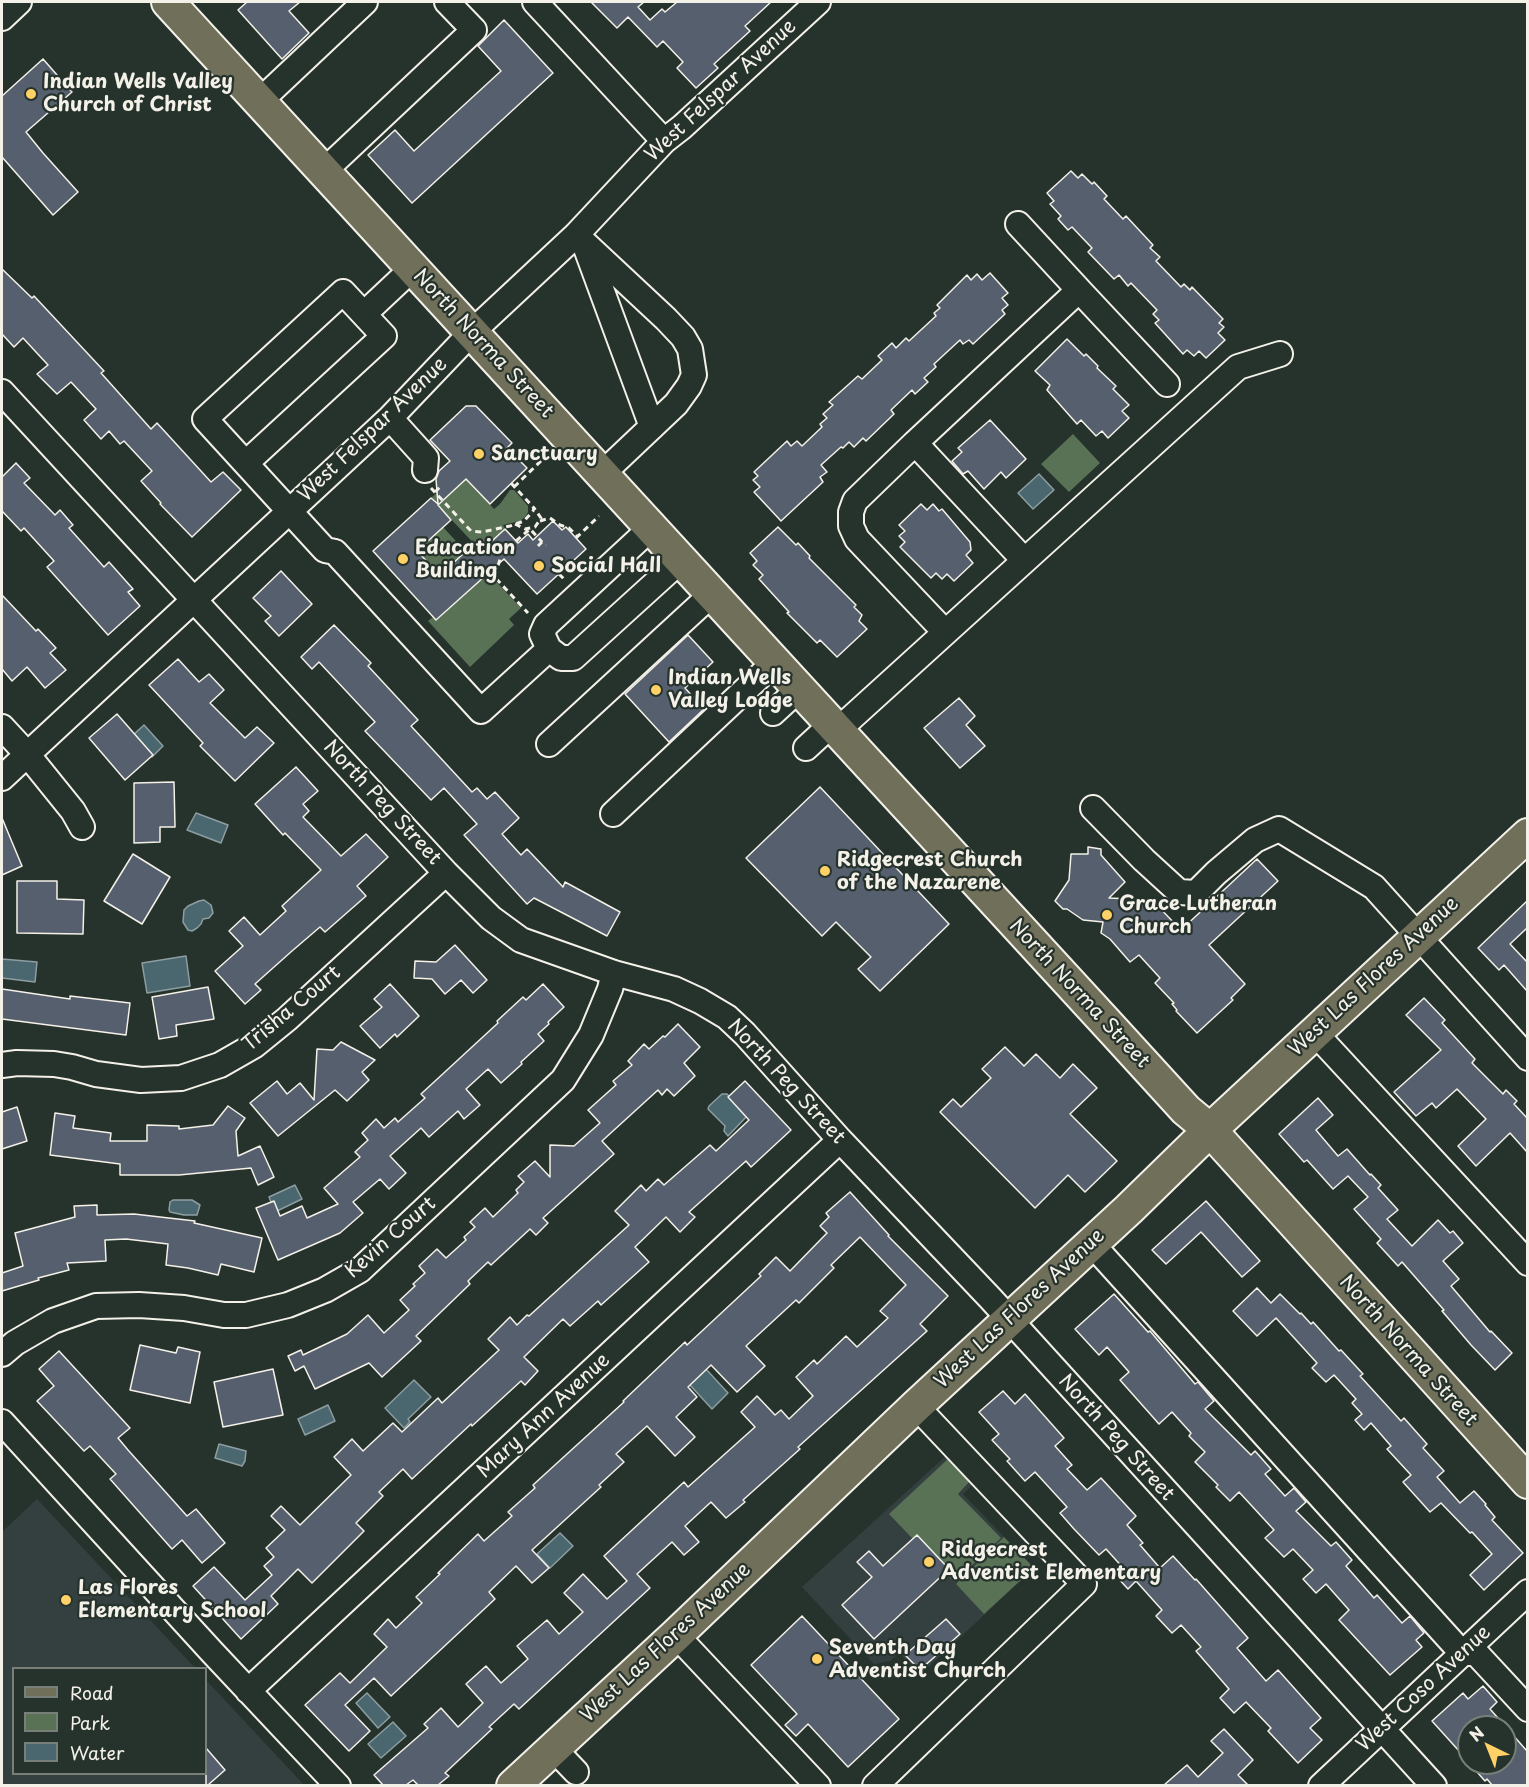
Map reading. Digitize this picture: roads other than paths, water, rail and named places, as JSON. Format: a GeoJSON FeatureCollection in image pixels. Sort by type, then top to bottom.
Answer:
{"type":"FeatureCollection","features":[{"type":"Feature","properties":{"kind":"main road","name":"North Norma Street"},"geometry":{"type":"LineString","coordinates":[[168,2],[1179,1102],[1210,1130],[1527,1482]]}},
{"type":"Feature","properties":{"kind":"main road","name":"West Las Flores Avenue"},"geometry":{"type":"LineString","coordinates":[[513,1785],[676,1635],[916,1406],[1527,835]]}},
{"type":"Feature","properties":{"kind":"street"},"geometry":{"type":"LineString","coordinates":[[2,18],[19,2]]}},
{"type":"Feature","properties":{"kind":"street"},"geometry":{"type":"LineString","coordinates":[[260,101],[365,2]]}},
{"type":"Feature","properties":{"kind":"street"},"geometry":{"type":"LineString","coordinates":[[324,171],[474,30],[447,2]]}},
{"type":"Feature","properties":{"kind":"street"},"geometry":{"type":"LineString","coordinates":[[535,2],[664,141]]}},
{"type":"Feature","properties":{"kind":"street","name":"West Felspar Avenue"},"geometry":{"type":"LineString","coordinates":[[2,778],[390,418],[472,332],[580,238],[664,141],[818,2]]}},
{"type":"Feature","properties":{"kind":"street"},"geometry":{"type":"LineString","coordinates":[[1018,224],[1167,384]]}},
{"type":"Feature","properties":{"kind":"street"},"geometry":{"type":"LineString","coordinates":[[580,238],[683,337],[690,349],[694,375],[676,404],[602,474]]}},
{"type":"Feature","properties":{"kind":"street"},"geometry":{"type":"LineString","coordinates":[[580,238],[652,427]]}},
{"type":"Feature","properties":{"kind":"street"},"geometry":{"type":"LineString","coordinates":[[364,314],[413,268]]}},
{"type":"Feature","properties":{"kind":"street"},"geometry":{"type":"LineString","coordinates":[[945,632],[857,539],[851,526],[851,512],[855,501],[1079,290]]}},
{"type":"Feature","properties":{"kind":"street"},"geometry":{"type":"LineString","coordinates":[[246,463],[384,336],[344,292],[206,418],[246,463],[326,550],[335,552],[481,711],[549,648]]}},
{"type":"Feature","properties":{"kind":"street"},"geometry":{"type":"LineString","coordinates":[[806,748],[835,727],[945,632],[1238,367],[1280,354]]}},
{"type":"Feature","properties":{"kind":"street","name":"North Peg Street"},"geometry":{"type":"LineString","coordinates":[[2,392],[446,873],[491,918],[521,940],[614,973],[674,989],[727,1017],[766,1056],[840,1140],[1009,1320],[1434,1785]]}},
{"type":"Feature","properties":{"kind":"street"},"geometry":{"type":"LineString","coordinates":[[390,418],[426,458],[432,478]]}},
{"type":"Feature","properties":{"kind":"street"},"geometry":{"type":"LineString","coordinates":[[915,443],[1024,560]]}},
{"type":"Feature","properties":{"kind":"street"},"geometry":{"type":"LineString","coordinates":[[651,528],[546,625],[542,634],[549,648],[561,658],[573,658],[681,560]]}},
{"type":"Feature","properties":{"kind":"street"},"geometry":{"type":"LineString","coordinates":[[549,744],[712,594]]}},
{"type":"Feature","properties":{"kind":"street"},"geometry":{"type":"LineString","coordinates":[[613,813],[775,662]]}},
{"type":"Feature","properties":{"kind":"street"},"geometry":{"type":"LineString","coordinates":[[773,713],[799,688]]}},
{"type":"Feature","properties":{"kind":"street"},"geometry":{"type":"LineString","coordinates":[[2,727],[74,811],[82,827]]}},
{"type":"Feature","properties":{"kind":"street"},"geometry":{"type":"LineString","coordinates":[[1094,808],[1135,852],[1179,892],[1196,893],[1255,840],[1280,829],[1374,887],[1527,1058]]}},
{"type":"Feature","properties":{"kind":"street","name":"Trisha Court"},"geometry":{"type":"LineString","coordinates":[[2,1065],[54,1064],[96,1074],[141,1080],[181,1078],[220,1065],[255,1045],[287,1019],[446,873]]}},
{"type":"Feature","properties":{"kind":"street","name":"Kevin Court"},"geometry":{"type":"LineString","coordinates":[[2,1354],[15,1343],[53,1322],[96,1306],[184,1308],[224,1315],[246,1315],[288,1305],[325,1290],[360,1270],[563,1080],[591,1035],[610,989],[614,973]]}},
{"type":"Feature","properties":{"kind":"street"},"geometry":{"type":"LineString","coordinates":[[1315,1033],[1527,1263]]}},
{"type":"Feature","properties":{"kind":"street","name":"Mary Ann Avenue"},"geometry":{"type":"LineString","coordinates":[[248,1691],[840,1140]]}},
{"type":"Feature","properties":{"kind":"street"},"geometry":{"type":"LineString","coordinates":[[1091,1243],[1462,1653],[1476,1653],[1527,1709]]}},
{"type":"Feature","properties":{"kind":"street"},"geometry":{"type":"LineString","coordinates":[[875,1785],[1084,1584],[916,1406]]}},
{"type":"Feature","properties":{"kind":"street"},"geometry":{"type":"LineString","coordinates":[[2,1422],[248,1691],[338,1785]]}},
{"type":"Feature","properties":{"kind":"street","name":"West Coso Avenue"},"geometry":{"type":"LineString","coordinates":[[1321,1785],[1527,1592]]}},
{"type":"Feature","properties":{"kind":"street"},"geometry":{"type":"LineString","coordinates":[[676,1635],[818,1785]]}},
{"type":"Feature","properties":{"kind":"street"},"geometry":{"type":"LineString","coordinates":[[554,1748],[576,1772]]}},
{"type":"Feature","properties":{"kind":"water"},"geometry":{"type":"Polygon","coordinates":[[[1039,474],[1054,490],[1033,509],[1018,493],[1039,474]]]}},
{"type":"Feature","properties":{"kind":"water"},"geometry":{"type":"Polygon","coordinates":[[[144,725],[163,746],[152,757],[132,736],[144,725]]]}},
{"type":"Feature","properties":{"kind":"water"},"geometry":{"type":"Polygon","coordinates":[[[196,813],[228,825],[221,843],[187,830],[196,813]]]}},
{"type":"Feature","properties":{"kind":"water"},"geometry":{"type":"Polygon","coordinates":[[[204,900],[211,905],[213,913],[209,918],[203,919],[197,928],[192,931],[188,930],[183,922],[184,910],[204,900]]]}},
{"type":"Feature","properties":{"kind":"water"},"geometry":{"type":"Polygon","coordinates":[[[186,956],[190,986],[147,993],[142,963],[186,956]]]}},
{"type":"Feature","properties":{"kind":"water"},"geometry":{"type":"Polygon","coordinates":[[[2,959],[37,962],[35,982],[2,978],[2,959]]]}},
{"type":"Feature","properties":{"kind":"water"},"geometry":{"type":"Polygon","coordinates":[[[722,1094],[727,1094],[748,1115],[728,1136],[724,1131],[725,1126],[708,1109],[722,1094]]]}},
{"type":"Feature","properties":{"kind":"water"},"geometry":{"type":"Polygon","coordinates":[[[295,1185],[302,1199],[275,1212],[269,1197],[295,1185]]]}},
{"type":"Feature","properties":{"kind":"water"},"geometry":{"type":"Polygon","coordinates":[[[192,1200],[200,1205],[197,1215],[170,1212],[170,1202],[192,1200]]]}},
{"type":"Feature","properties":{"kind":"water"},"geometry":{"type":"Polygon","coordinates":[[[705,1368],[728,1393],[712,1409],[689,1384],[705,1368]]]}},
{"type":"Feature","properties":{"kind":"water"},"geometry":{"type":"Polygon","coordinates":[[[414,1380],[431,1397],[408,1419],[410,1422],[404,1428],[385,1408],[414,1380]]]}},
{"type":"Feature","properties":{"kind":"water"},"geometry":{"type":"Polygon","coordinates":[[[328,1405],[335,1421],[305,1435],[298,1419],[328,1405]]]}},
{"type":"Feature","properties":{"kind":"water"},"geometry":{"type":"Polygon","coordinates":[[[219,1444],[246,1451],[242,1466],[215,1458],[219,1444]]]}},
{"type":"Feature","properties":{"kind":"water"},"geometry":{"type":"Polygon","coordinates":[[[560,1533],[573,1546],[550,1568],[537,1554],[560,1533]]]}},
{"type":"Feature","properties":{"kind":"water"},"geometry":{"type":"Polygon","coordinates":[[[367,1693],[390,1717],[378,1728],[356,1703],[367,1693]]]}},
{"type":"Feature","properties":{"kind":"water"},"geometry":{"type":"Polygon","coordinates":[[[393,1722],[406,1736],[381,1758],[368,1744],[393,1722]]]}},
{"type":"Feature","properties":{"kind":"place","name":"Indian Wells Valley Church of Christ"},"geometry":{"type":"Point","coordinates":[31,94]}},
{"type":"Feature","properties":{"kind":"place","name":"Sanctuary"},"geometry":{"type":"Point","coordinates":[479,454]}},
{"type":"Feature","properties":{"kind":"place","name":"Education Building"},"geometry":{"type":"Point","coordinates":[403,559]}},
{"type":"Feature","properties":{"kind":"place","name":"Social Hall"},"geometry":{"type":"Point","coordinates":[539,566]}},
{"type":"Feature","properties":{"kind":"place","name":"Indian Wells Valley Lodge"},"geometry":{"type":"Point","coordinates":[656,690]}},
{"type":"Feature","properties":{"kind":"place","name":"Ridgecrest Church of the Nazarene"},"geometry":{"type":"Point","coordinates":[825,871]}},
{"type":"Feature","properties":{"kind":"place","name":"Grace Lutheran Church"},"geometry":{"type":"Point","coordinates":[1107,915]}},
{"type":"Feature","properties":{"kind":"place","name":"Ridgecrest Adventist Elementary"},"geometry":{"type":"Point","coordinates":[929,1562]}},
{"type":"Feature","properties":{"kind":"place","name":"Las Flores Elementary School"},"geometry":{"type":"Point","coordinates":[66,1600]}},
{"type":"Feature","properties":{"kind":"place","name":"Seventh Day Adventist Church"},"geometry":{"type":"Point","coordinates":[817,1659]}}]}
